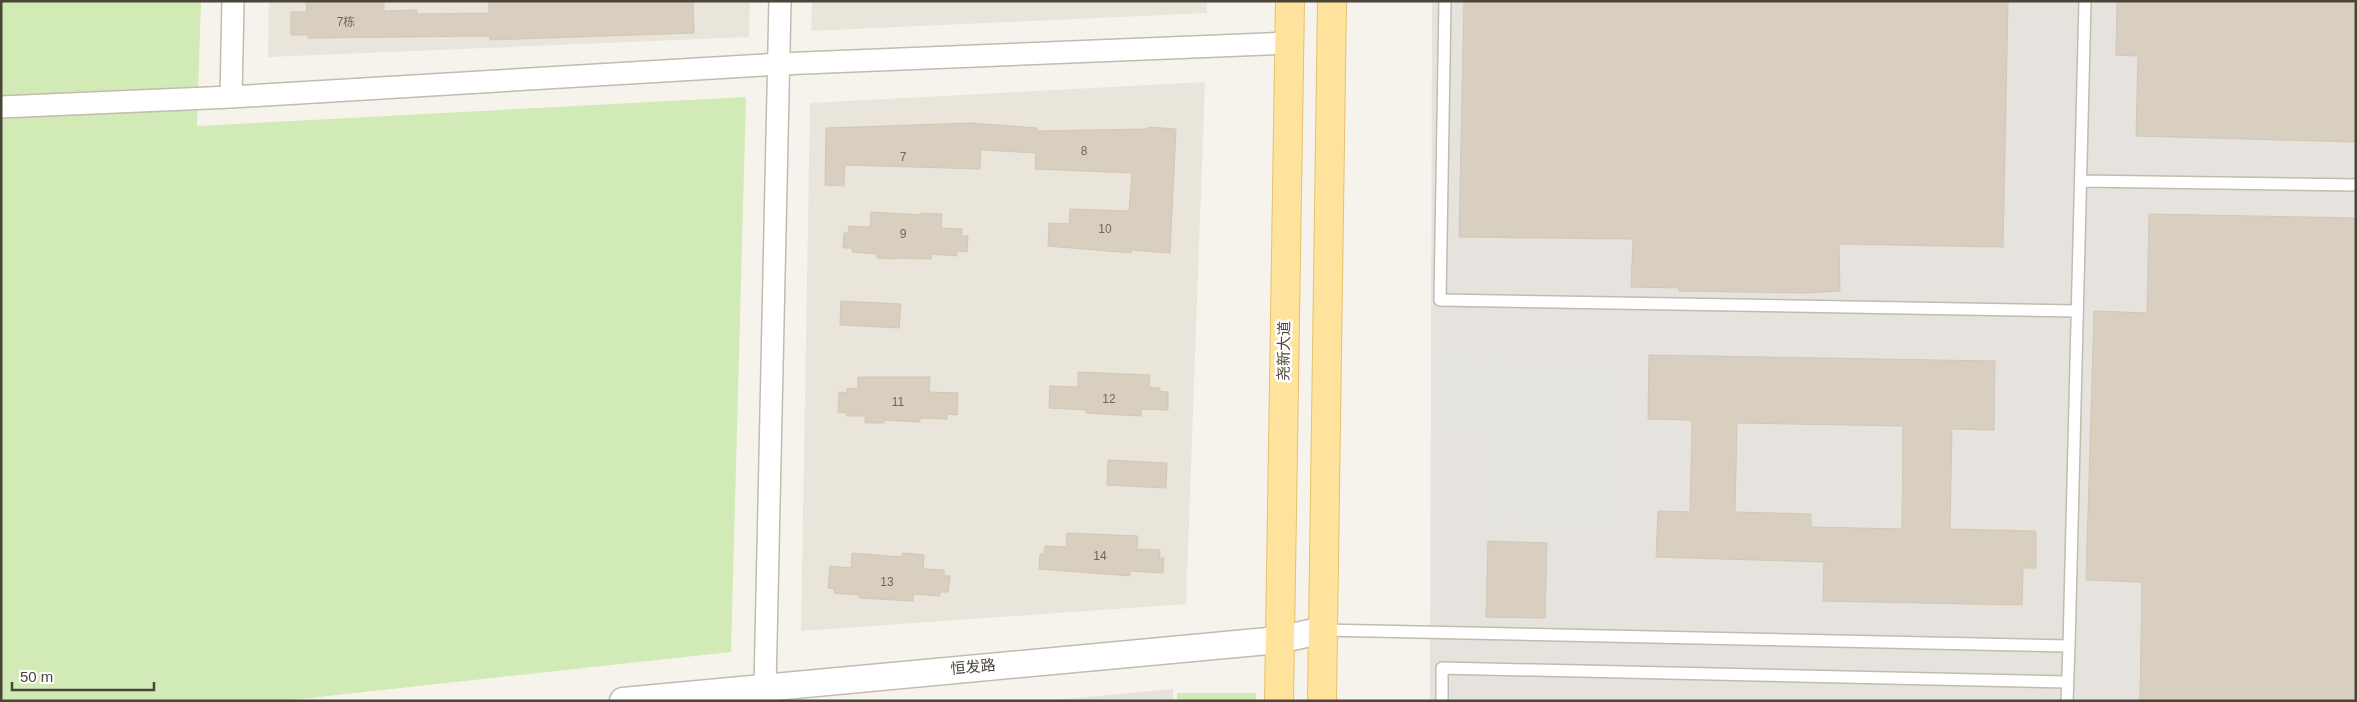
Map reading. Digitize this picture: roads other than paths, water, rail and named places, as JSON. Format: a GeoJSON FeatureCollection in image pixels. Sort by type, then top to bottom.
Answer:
{"type":"FeatureCollection","features":[{"type":"Feature","properties":{"kind":"main road","name":"尧新大道"},"geometry":{"type":"LineString","coordinates":[[1279,701],[1290,1]]}},
{"type":"Feature","properties":{"kind":"main road"},"geometry":{"type":"LineString","coordinates":[[1322,701],[1332,1]]}},
{"type":"Feature","properties":{"kind":"street"},"geometry":{"type":"LineString","coordinates":[[230,97],[233,1]]}},
{"type":"Feature","properties":{"kind":"street"},"geometry":{"type":"LineString","coordinates":[[765,687],[780,1]]}},
{"type":"Feature","properties":{"kind":"street"},"geometry":{"type":"LineString","coordinates":[[1,107],[230,97],[779,64],[1289,43]]}},
{"type":"Feature","properties":{"kind":"street","name":"恒发路"},"geometry":{"type":"LineString","coordinates":[[632,700],[1279,640],[1322,630]]}},
{"type":"Feature","properties":{"kind":"lane"},"geometry":{"type":"LineString","coordinates":[[1445,1],[1440,300],[2077,311]]}},
{"type":"Feature","properties":{"kind":"lane"},"geometry":{"type":"LineString","coordinates":[[2067,701],[2085,1]]}},
{"type":"Feature","properties":{"kind":"lane"},"geometry":{"type":"LineString","coordinates":[[2080,181],[2356,185]]}},
{"type":"Feature","properties":{"kind":"lane"},"geometry":{"type":"LineString","coordinates":[[1322,630],[2068,646]]}},
{"type":"Feature","properties":{"kind":"lane"},"geometry":{"type":"LineString","coordinates":[[1442,701],[1442,668],[2067,682]]}}]}
